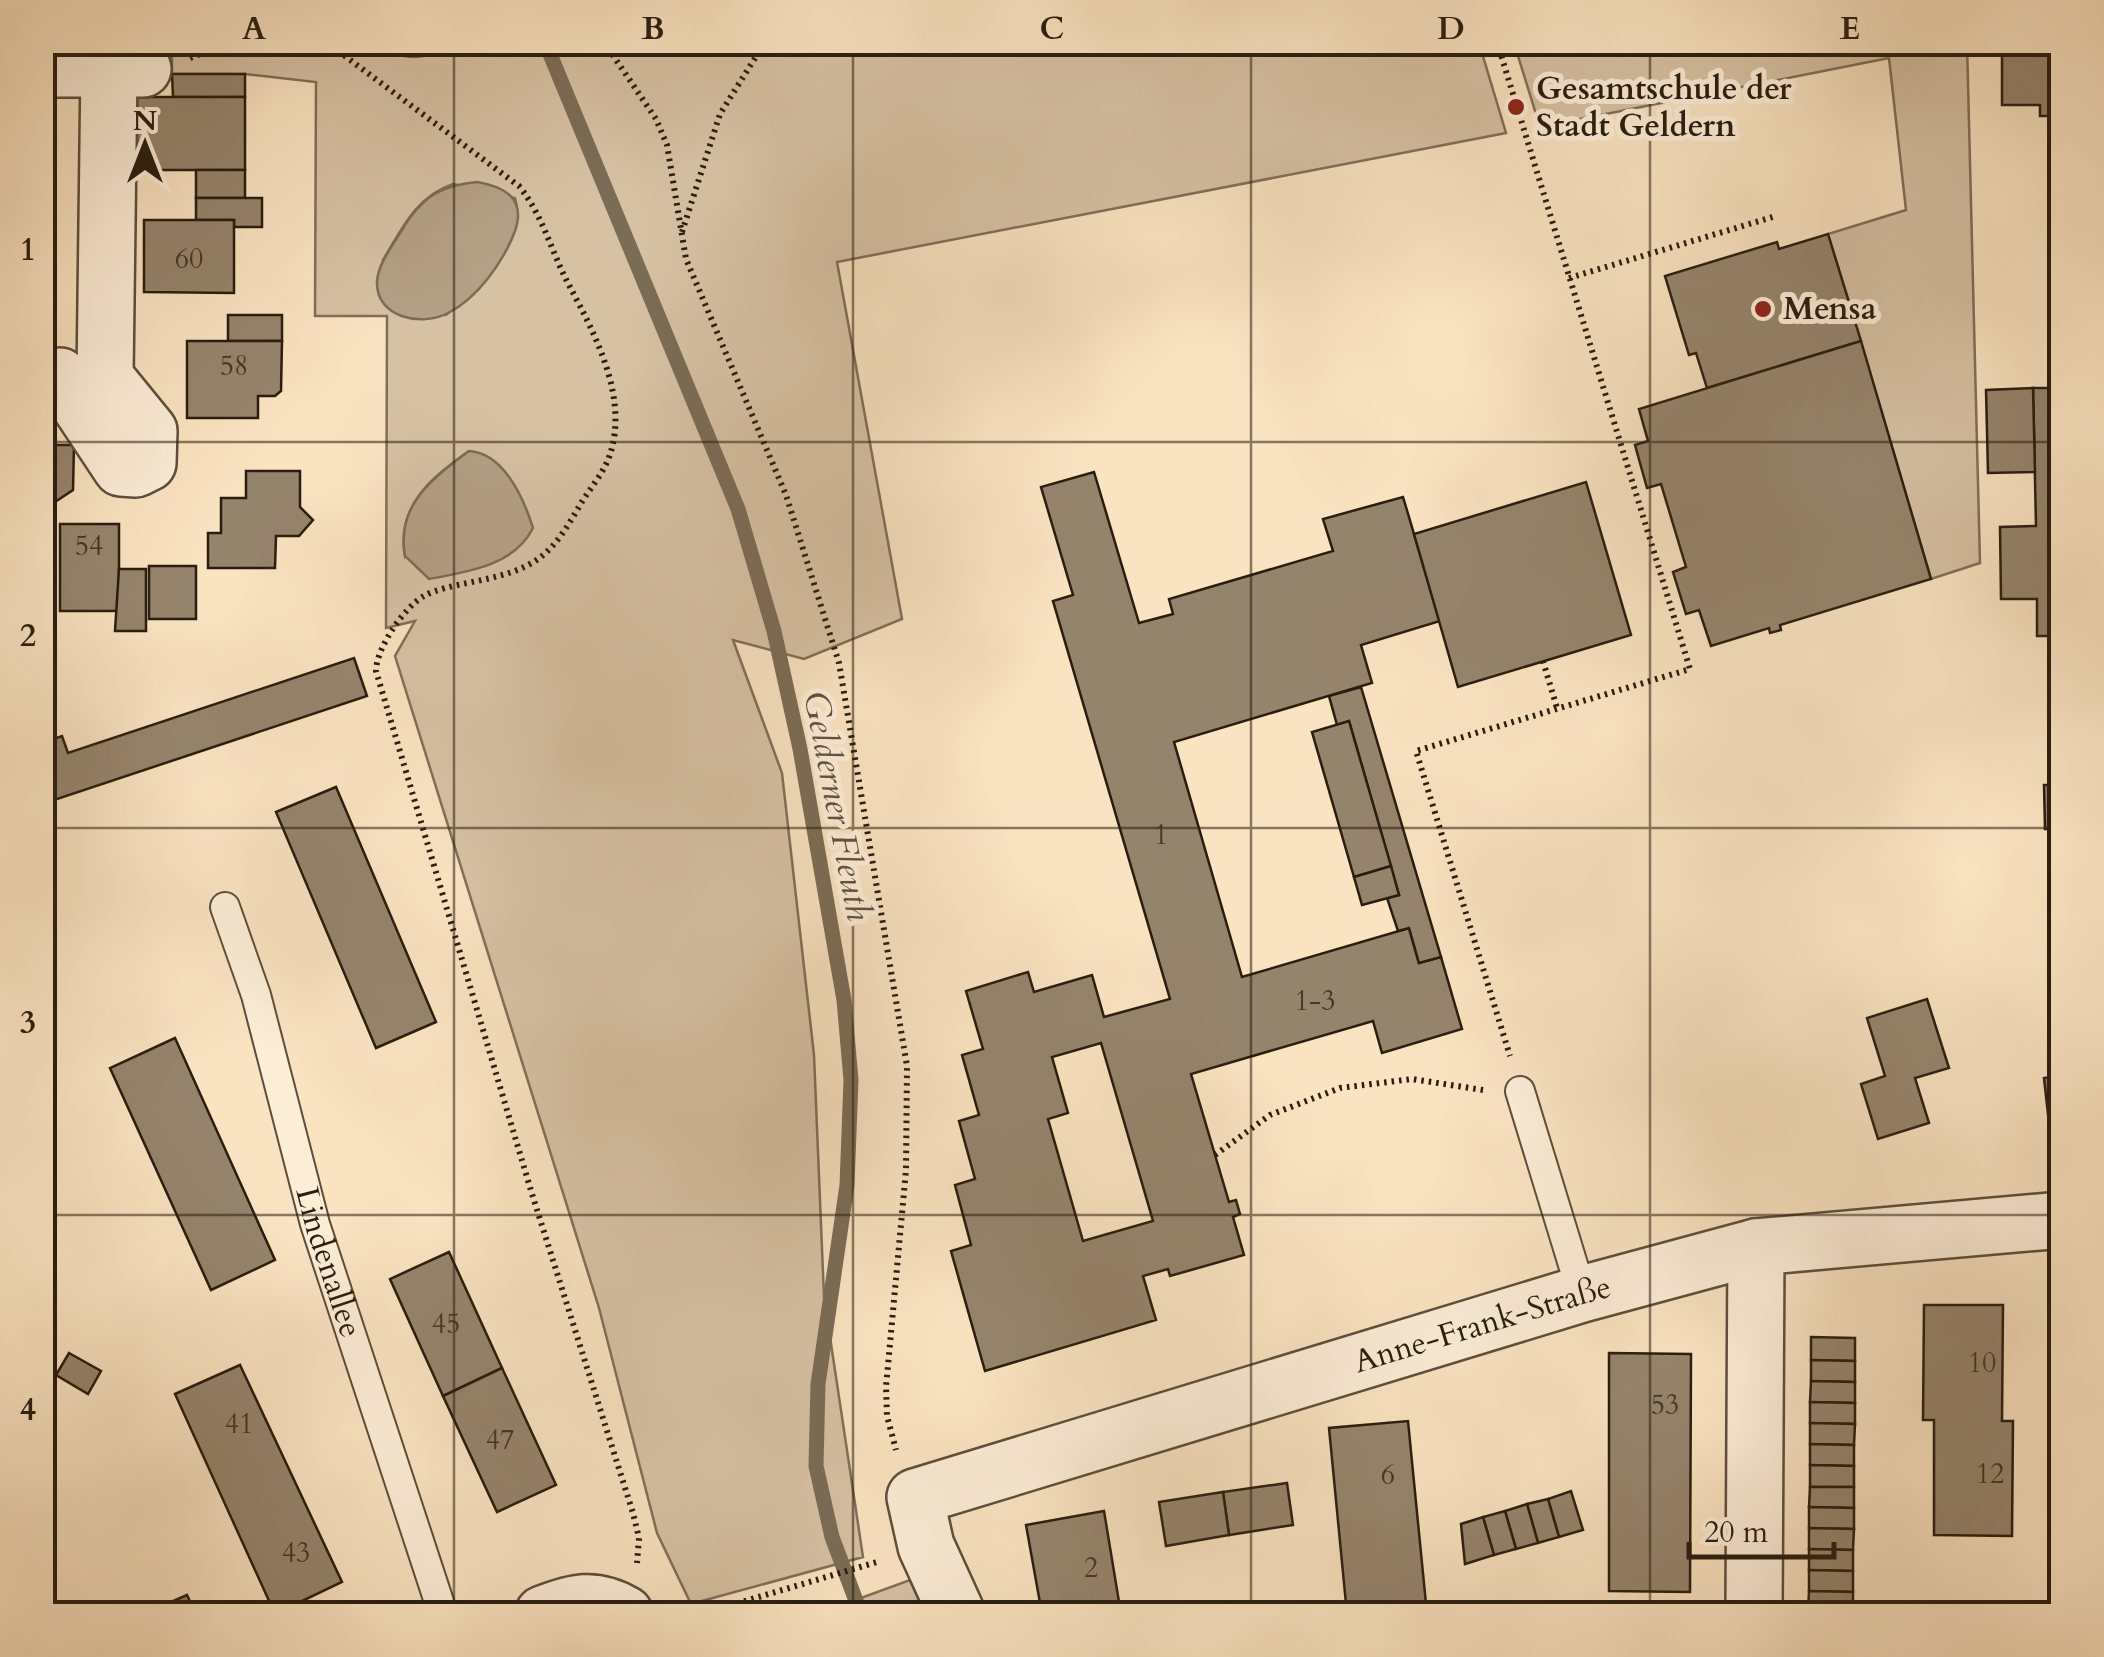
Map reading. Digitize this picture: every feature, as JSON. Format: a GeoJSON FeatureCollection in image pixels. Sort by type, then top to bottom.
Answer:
{"type":"FeatureCollection","features":[{"type":"Feature","properties":{"kind":"street"},"geometry":{"type":"LineString","coordinates":[[42,69],[126,69],[69,376]]}},
{"type":"Feature","properties":{"kind":"street","name":"Anne-Frank-Straße"},"geometry":{"type":"LineString","coordinates":[[915,1497],[1582,1294],[1756,1248],[2062,1220]]}},
{"type":"Feature","properties":{"kind":"street"},"geometry":{"type":"LineString","coordinates":[[1754,1614],[1756,1248]]}},
{"type":"Feature","properties":{"kind":"street"},"geometry":{"type":"LineString","coordinates":[[915,1497],[926,1546],[957,1614]]}},
{"type":"Feature","properties":{"kind":"street"},"geometry":{"type":"LineString","coordinates":[[544,1614],[576,1601],[607,1603],[630,1596]]}},
{"type":"Feature","properties":{"kind":"lane","name":"Lindenallee"},"geometry":{"type":"LineString","coordinates":[[225,907],[256,996],[320,1240],[443,1614]]}},
{"type":"Feature","properties":{"kind":"lane"},"geometry":{"type":"LineString","coordinates":[[1519,1086],[1582,1294]]}},
{"type":"Feature","properties":{"kind":"path"},"geometry":{"type":"LineString","coordinates":[[326,42],[520,186],[541,213],[555,259],[597,338],[611,386],[615,426],[609,458],[563,535],[529,565],[498,578],[426,594],[407,612],[382,649],[376,671],[532,1194],[633,1513],[639,1538],[630,1596]]}},
{"type":"Feature","properties":{"kind":"path"},"geometry":{"type":"LineString","coordinates":[[604,42],[656,119],[667,145],[682,233],[698,292],[786,495],[829,622],[847,702],[907,1066],[906,1170],[886,1387],[890,1436],[915,1497]]}},
{"type":"Feature","properties":{"kind":"path"},"geometry":{"type":"LineString","coordinates":[[682,233],[720,114],[765,42]]}},
{"type":"Feature","properties":{"kind":"path"},"geometry":{"type":"LineString","coordinates":[[1214,1155],[1270,1114],[1340,1088],[1412,1079],[1481,1090],[1519,1086],[1416,750],[1690,669],[1497,42]]}},
{"type":"Feature","properties":{"kind":"path"},"geometry":{"type":"LineString","coordinates":[[1570,278],[1776,216]]}},
{"type":"Feature","properties":{"kind":"path"},"geometry":{"type":"LineString","coordinates":[[1543,661],[1557,708]]}},
{"type":"Feature","properties":{"kind":"path"},"geometry":{"type":"LineString","coordinates":[[701,1614],[885,1559]]}},
{"type":"Feature","properties":{"kind":"shaded area"},"geometry":{"type":"Polygon","coordinates":[[[446,42],[1479,43],[1506,133],[837,262],[902,619],[804,659],[733,640],[782,773],[814,1055],[824,1297],[863,1557],[691,1604],[657,1533],[599,1308],[395,656],[415,621],[386,628],[387,316],[315,316],[316,82],[245,74],[172,74],[172,43],[369,43],[394,54],[443,47],[446,42]],[[453,184],[420,205],[383,260],[446,315],[497,264],[514,231],[517,215],[515,198],[453,184]],[[469,451],[430,483],[411,508],[404,538],[405,556],[469,451]]]}},
{"type":"Feature","properties":{"kind":"shaded area"},"geometry":{"type":"Polygon","coordinates":[[[369,43],[446,43],[419,57],[398,55],[369,43]]]}},
{"type":"Feature","properties":{"kind":"shaded area"},"geometry":{"type":"Polygon","coordinates":[[[1514,43],[1967,43],[1980,563],[1931,579],[1828,234],[1906,210],[1889,58],[1540,127],[1514,43]]]}},
{"type":"Feature","properties":{"kind":"shaded area"},"geometry":{"type":"Polygon","coordinates":[[[477,182],[505,191],[518,211],[515,231],[504,255],[479,289],[448,313],[414,319],[392,311],[379,294],[378,275],[407,221],[431,196],[477,182]]]}},
{"type":"Feature","properties":{"kind":"shaded area"},"geometry":{"type":"Polygon","coordinates":[[[469,451],[492,460],[511,479],[533,528],[525,541],[502,559],[474,570],[429,579],[405,556],[406,522],[419,495],[469,451]]]}},
{"type":"Feature","properties":{"kind":"shaded area"},"geometry":{"type":"Polygon","coordinates":[[[910,1580],[925,1614],[817,1614],[910,1580]]]}},
{"type":"Feature","properties":{"kind":"building"},"geometry":{"type":"Polygon","coordinates":[[[2002,42],[2062,42],[2062,116],[2040,116],[2040,105],[2002,105],[2002,42]]]}},
{"type":"Feature","properties":{"kind":"building"},"geometry":{"type":"Polygon","coordinates":[[[172,74],[245,74],[245,97],[173,97],[172,74]]]}},
{"type":"Feature","properties":{"kind":"building"},"geometry":{"type":"Polygon","coordinates":[[[137,97],[245,97],[245,170],[137,170],[137,97]]]}},
{"type":"Feature","properties":{"kind":"building"},"geometry":{"type":"Polygon","coordinates":[[[42,100],[46,100],[46,169],[42,169],[42,100]]]}},
{"type":"Feature","properties":{"kind":"building"},"geometry":{"type":"Polygon","coordinates":[[[196,170],[245,170],[245,198],[196,198],[196,170]]]}},
{"type":"Feature","properties":{"kind":"building"},"geometry":{"type":"Polygon","coordinates":[[[2062,190],[2062,217],[2051,217],[2050,191],[2062,190]]]}},
{"type":"Feature","properties":{"kind":"building"},"geometry":{"type":"Polygon","coordinates":[[[196,198],[262,198],[262,227],[234,227],[234,220],[196,220],[196,198]]]}},
{"type":"Feature","properties":{"kind":"building"},"geometry":{"type":"Polygon","coordinates":[[[144,220],[234,220],[234,293],[144,292],[144,220]]]}},
{"type":"Feature","properties":{"kind":"building","name":"Mensa"},"geometry":{"type":"Polygon","coordinates":[[[1828,234],[1861,341],[1707,388],[1696,353],[1689,355],[1665,276],[1777,242],[1779,249],[1828,234]]]}},
{"type":"Feature","properties":{"kind":"building"},"geometry":{"type":"Polygon","coordinates":[[[228,315],[282,315],[282,341],[228,341],[228,315]]]}},
{"type":"Feature","properties":{"kind":"building"},"geometry":{"type":"Polygon","coordinates":[[[187,341],[282,341],[281,391],[275,396],[258,396],[258,418],[187,418],[187,341]]]}},
{"type":"Feature","properties":{"kind":"building"},"geometry":{"type":"Polygon","coordinates":[[[1861,341],[1931,579],[1780,625],[1781,630],[1770,633],[1769,628],[1711,646],[1699,610],[1686,614],[1673,572],[1686,567],[1661,484],[1647,488],[1635,445],[1648,441],[1639,409],[1861,341]]]}},
{"type":"Feature","properties":{"kind":"building"},"geometry":{"type":"Polygon","coordinates":[[[2033,388],[2062,388],[2062,636],[2037,636],[2037,599],[2001,599],[2000,527],[2036,526],[2033,388]]]}},
{"type":"Feature","properties":{"kind":"building"},"geometry":{"type":"Polygon","coordinates":[[[2033,388],[2035,472],[1988,473],[1986,390],[2033,388]]]}},
{"type":"Feature","properties":{"kind":"building"},"geometry":{"type":"Polygon","coordinates":[[[42,445],[74,445],[73,490],[55,502],[55,486],[42,486],[42,445]]]}},
{"type":"Feature","properties":{"kind":"building"},"geometry":{"type":"Polygon","coordinates":[[[246,471],[300,471],[300,507],[313,520],[299,536],[276,536],[275,568],[208,568],[208,533],[221,533],[221,498],[246,498],[246,471]]]}},
{"type":"Feature","properties":{"kind":"building"},"geometry":{"type":"Polygon","coordinates":[[[1094,472],[1139,623],[1173,614],[1169,599],[1333,551],[1323,519],[1403,497],[1440,621],[1361,645],[1372,683],[1174,742],[1242,977],[1409,928],[1419,963],[1441,957],[1462,1029],[1382,1053],[1373,1021],[1191,1074],[1229,1202],[1236,1200],[1240,1214],[1233,1217],[1244,1255],[1170,1276],[1168,1269],[1143,1276],[1156,1320],[985,1371],[951,1251],[971,1245],[955,1185],[975,1179],[959,1121],[979,1115],[962,1055],[983,1049],[966,991],[1028,972],[1034,992],[1092,975],[1104,1017],[1170,999],[1053,601],[1073,595],[1041,487],[1094,472]],[[1101,1043],[1052,1057],[1068,1113],[1048,1119],[1083,1241],[1153,1221],[1101,1043]]]}},
{"type":"Feature","properties":{"kind":"building"},"geometry":{"type":"Polygon","coordinates":[[[1586,482],[1631,635],[1458,687],[1414,534],[1586,482]]]}},
{"type":"Feature","properties":{"kind":"building"},"geometry":{"type":"Polygon","coordinates":[[[60,524],[119,524],[119,611],[60,611],[60,524]]]}},
{"type":"Feature","properties":{"kind":"building"},"geometry":{"type":"Polygon","coordinates":[[[149,566],[196,566],[196,619],[149,619],[149,566]]]}},
{"type":"Feature","properties":{"kind":"building"},"geometry":{"type":"Polygon","coordinates":[[[119,569],[146,569],[146,631],[115,631],[119,569]]]}},
{"type":"Feature","properties":{"kind":"building"},"geometry":{"type":"Polygon","coordinates":[[[354,658],[367,696],[48,802],[48,741],[62,736],[68,753],[354,658]]]}},
{"type":"Feature","properties":{"kind":"building"},"geometry":{"type":"Polygon","coordinates":[[[1361,687],[1441,957],[1419,963],[1409,928],[1398,931],[1387,898],[1399,895],[1349,721],[1337,725],[1329,696],[1361,687]]]}},
{"type":"Feature","properties":{"kind":"building"},"geometry":{"type":"Polygon","coordinates":[[[1349,721],[1391,866],[1354,877],[1312,732],[1349,721]]]}},
{"type":"Feature","properties":{"kind":"building"},"geometry":{"type":"Polygon","coordinates":[[[2044,785],[2062,785],[2062,829],[2045,829],[2044,785]]]}},
{"type":"Feature","properties":{"kind":"building"},"geometry":{"type":"Polygon","coordinates":[[[336,787],[436,1022],[376,1048],[276,812],[336,787]]]}},
{"type":"Feature","properties":{"kind":"building"},"geometry":{"type":"Polygon","coordinates":[[[1391,866],[1399,895],[1362,905],[1354,877],[1391,866]]]}},
{"type":"Feature","properties":{"kind":"building"},"geometry":{"type":"Polygon","coordinates":[[[1927,999],[1949,1068],[1915,1078],[1929,1123],[1878,1139],[1861,1084],[1885,1076],[1867,1018],[1927,999]]]}},
{"type":"Feature","properties":{"kind":"building"},"geometry":{"type":"Polygon","coordinates":[[[175,1038],[275,1260],[211,1290],[110,1068],[175,1038]]]}},
{"type":"Feature","properties":{"kind":"building"},"geometry":{"type":"Polygon","coordinates":[[[2055,1046],[2062,1046],[2062,1112],[2048,1114],[2044,1078],[2059,1076],[2055,1046]]]}},
{"type":"Feature","properties":{"kind":"building"},"geometry":{"type":"Polygon","coordinates":[[[449,1252],[502,1368],[443,1396],[390,1279],[449,1252]]]}},
{"type":"Feature","properties":{"kind":"building"},"geometry":{"type":"Polygon","coordinates":[[[1924,1305],[2003,1305],[2002,1421],[2013,1421],[2012,1536],[1934,1535],[1934,1420],[1923,1420],[1924,1305]]]}},
{"type":"Feature","properties":{"kind":"building"},"geometry":{"type":"Polygon","coordinates":[[[1811,1337],[1855,1338],[1855,1361],[1811,1360],[1811,1337]]]}},
{"type":"Feature","properties":{"kind":"building"},"geometry":{"type":"Polygon","coordinates":[[[69,1353],[101,1371],[88,1394],[56,1375],[69,1353]]]}},
{"type":"Feature","properties":{"kind":"building"},"geometry":{"type":"Polygon","coordinates":[[[1609,1353],[1691,1354],[1690,1592],[1609,1591],[1609,1353]]]}},
{"type":"Feature","properties":{"kind":"building"},"geometry":{"type":"Polygon","coordinates":[[[1811,1360],[1855,1361],[1855,1382],[1811,1381],[1811,1360]]]}},
{"type":"Feature","properties":{"kind":"building"},"geometry":{"type":"Polygon","coordinates":[[[240,1365],[342,1582],[275,1614],[175,1394],[240,1365]]]}},
{"type":"Feature","properties":{"kind":"building"},"geometry":{"type":"Polygon","coordinates":[[[502,1368],[556,1485],[497,1512],[443,1396],[502,1368]]]}},
{"type":"Feature","properties":{"kind":"building"},"geometry":{"type":"Polygon","coordinates":[[[1811,1381],[1855,1382],[1855,1403],[1810,1402],[1811,1381]]]}},
{"type":"Feature","properties":{"kind":"building"},"geometry":{"type":"Polygon","coordinates":[[[1810,1402],[1855,1403],[1855,1424],[1810,1423],[1810,1402]]]}},
{"type":"Feature","properties":{"kind":"building"},"geometry":{"type":"Polygon","coordinates":[[[1408,1421],[1427,1614],[1347,1614],[1329,1428],[1408,1421]]]}},
{"type":"Feature","properties":{"kind":"building"},"geometry":{"type":"Polygon","coordinates":[[[1810,1423],[1855,1424],[1854,1445],[1810,1444],[1810,1423]]]}},
{"type":"Feature","properties":{"kind":"building"},"geometry":{"type":"Polygon","coordinates":[[[1810,1444],[1854,1445],[1854,1466],[1810,1465],[1810,1444]]]}},
{"type":"Feature","properties":{"kind":"building"},"geometry":{"type":"Polygon","coordinates":[[[1810,1465],[1854,1466],[1854,1487],[1810,1487],[1810,1465]]]}},
{"type":"Feature","properties":{"kind":"building"},"geometry":{"type":"Polygon","coordinates":[[[1287,1483],[1293,1525],[1229,1535],[1223,1492],[1287,1483]]]}},
{"type":"Feature","properties":{"kind":"building"},"geometry":{"type":"Polygon","coordinates":[[[1810,1487],[1854,1487],[1854,1508],[1809,1507],[1810,1487]]]}},
{"type":"Feature","properties":{"kind":"building"},"geometry":{"type":"Polygon","coordinates":[[[1571,1491],[1583,1530],[1559,1537],[1548,1499],[1571,1491]]]}},
{"type":"Feature","properties":{"kind":"building"},"geometry":{"type":"Polygon","coordinates":[[[1223,1492],[1229,1535],[1166,1546],[1159,1502],[1223,1492]]]}},
{"type":"Feature","properties":{"kind":"building"},"geometry":{"type":"Polygon","coordinates":[[[1548,1499],[1559,1537],[1538,1543],[1527,1504],[1548,1499]]]}},
{"type":"Feature","properties":{"kind":"building"},"geometry":{"type":"Polygon","coordinates":[[[1527,1504],[1538,1543],[1516,1549],[1505,1511],[1527,1504]]]}},
{"type":"Feature","properties":{"kind":"building"},"geometry":{"type":"Polygon","coordinates":[[[1809,1507],[1854,1508],[1854,1529],[1809,1528],[1809,1507]]]}},
{"type":"Feature","properties":{"kind":"building"},"geometry":{"type":"Polygon","coordinates":[[[1104,1511],[1121,1614],[1042,1614],[1026,1525],[1104,1511]]]}},
{"type":"Feature","properties":{"kind":"building"},"geometry":{"type":"Polygon","coordinates":[[[1505,1511],[1516,1549],[1494,1555],[1483,1517],[1505,1511]]]}},
{"type":"Feature","properties":{"kind":"building"},"geometry":{"type":"Polygon","coordinates":[[[1483,1517],[1494,1555],[1465,1564],[1461,1524],[1483,1517]]]}},
{"type":"Feature","properties":{"kind":"building"},"geometry":{"type":"Polygon","coordinates":[[[1809,1528],[1854,1529],[1853,1550],[1809,1549],[1809,1528]]]}},
{"type":"Feature","properties":{"kind":"building"},"geometry":{"type":"Polygon","coordinates":[[[1809,1549],[1853,1550],[1853,1571],[1809,1570],[1809,1549]]]}},
{"type":"Feature","properties":{"kind":"building"},"geometry":{"type":"Polygon","coordinates":[[[1809,1570],[1853,1571],[1853,1592],[1809,1591],[1809,1570]]]}},
{"type":"Feature","properties":{"kind":"building"},"geometry":{"type":"Polygon","coordinates":[[[1809,1591],[1853,1592],[1853,1614],[1808,1613],[1809,1591]]]}},
{"type":"Feature","properties":{"kind":"building"},"geometry":{"type":"Polygon","coordinates":[[[187,1595],[196,1614],[144,1614],[187,1595]]]}},
{"type":"Feature","properties":{"kind":"building"},"geometry":{"type":"Polygon","coordinates":[[[1626,1606],[1672,1606],[1672,1614],[1626,1614],[1626,1606]]]}},
{"type":"Feature","properties":{"kind":"waterway","name":"Gelderner Fleuth"},"geometry":{"type":"LineString","coordinates":[[545,42],[738,509],[774,631],[800,749],[844,1000],[851,1080],[847,1185],[818,1384],[816,1466],[832,1537],[861,1614]]}},
{"type":"Feature","properties":{"kind":"place","name":"Gesamtschule der Stadt Geldern"},"geometry":{"type":"Point","coordinates":[1516,107]}},
{"type":"Feature","properties":{"kind":"place","name":"Mensa"},"geometry":{"type":"Point","coordinates":[1763,309]}}]}
